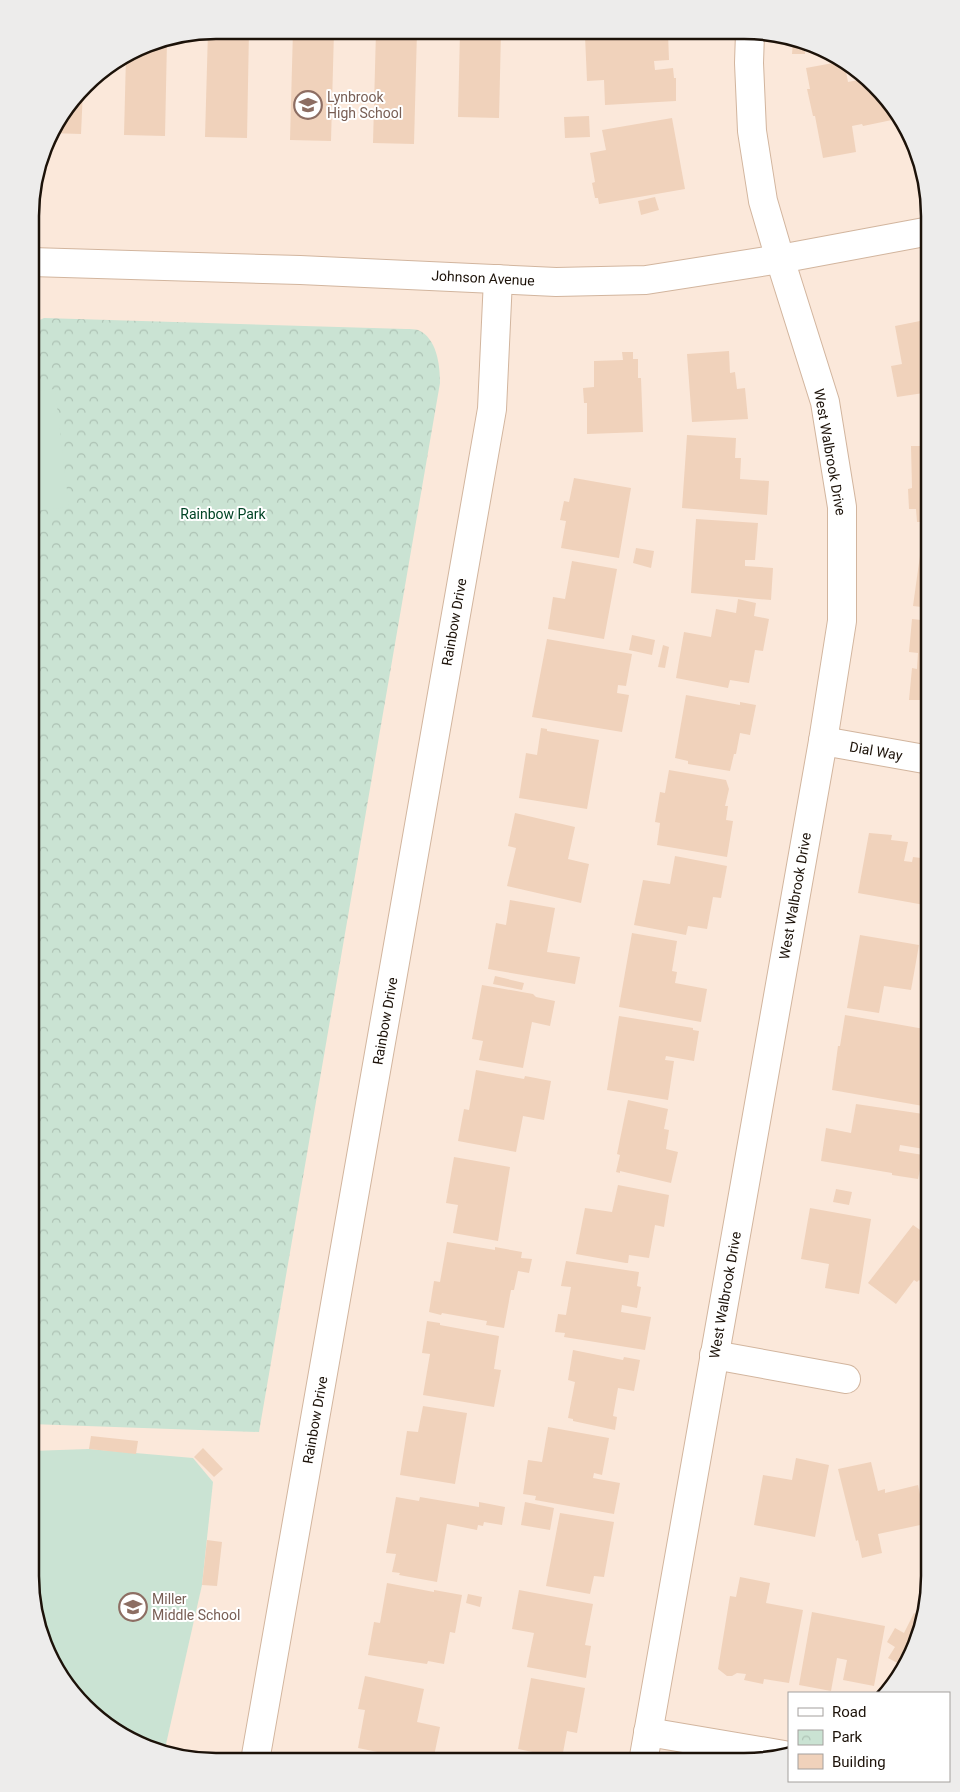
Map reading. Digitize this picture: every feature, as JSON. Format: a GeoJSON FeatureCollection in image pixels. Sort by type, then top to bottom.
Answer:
{"type":"FeatureCollection","features":[{"type":"Feature","properties":{"kind":"street","name":"West Walbrook Drive"},"geometry":{"type":"LineString","coordinates":[[644,1753],[823,741],[842,621],[842,507],[825,402],[780,259],[764,201],[752,131],[750,39]]}},
{"type":"Feature","properties":{"kind":"street","name":"Johnson Avenue"},"geometry":{"type":"LineString","coordinates":[[39,262],[310,271],[556,282],[646,280],[780,259],[921,233]]}},
{"type":"Feature","properties":{"kind":"street","name":"Rainbow Drive"},"geometry":{"type":"LineString","coordinates":[[256,1753],[492,409],[498,279]]}},
{"type":"Feature","properties":{"kind":"street","name":"Dial Way"},"geometry":{"type":"LineString","coordinates":[[823,741],[921,758]]}},
{"type":"Feature","properties":{"kind":"street"},"geometry":{"type":"LineString","coordinates":[[714,1355],[846,1379]]}},
{"type":"Feature","properties":{"kind":"street"},"geometry":{"type":"LineString","coordinates":[[648,1732],[767,1752]]}},
{"type":"Feature","properties":{"kind":"green space","name":"Rainbow Park"},"geometry":{"type":"Polygon","coordinates":[[[44,318],[414,329],[429,339],[438,360],[440,383],[259,1432],[39,1424],[39,320],[44,318]]]}},
{"type":"Feature","properties":{"kind":"green space"},"geometry":{"type":"Polygon","coordinates":[[[55,389],[69,507],[39,510],[39,391],[55,389]]]}},
{"type":"Feature","properties":{"kind":"green space","name":"Miller Middle School"},"geometry":{"type":"Polygon","coordinates":[[[89,1449],[193,1458],[213,1482],[202,1585],[166,1746],[127,1730],[90,1702],[68,1675],[52,1644],[42,1611],[39,1588],[39,1451],[89,1449]]]}},
{"type":"Feature","properties":{"kind":"building"},"geometry":{"type":"Polygon","coordinates":[[[208,39],[249,39],[247,138],[205,137],[208,39]]]}},
{"type":"Feature","properties":{"kind":"building"},"geometry":{"type":"Polygon","coordinates":[[[293,39],[334,39],[331,141],[290,140],[293,39]]]}},
{"type":"Feature","properties":{"kind":"building"},"geometry":{"type":"Polygon","coordinates":[[[376,39],[417,39],[414,144],[373,143],[376,39]]]}},
{"type":"Feature","properties":{"kind":"building"},"geometry":{"type":"Polygon","coordinates":[[[460,39],[501,39],[499,118],[458,117],[460,39]]]}},
{"type":"Feature","properties":{"kind":"building"},"geometry":{"type":"Polygon","coordinates":[[[585,39],[668,39],[669,60],[654,61],[655,70],[673,68],[674,78],[676,78],[676,101],[605,105],[604,80],[587,81],[585,39]]]}},
{"type":"Feature","properties":{"kind":"building"},"geometry":{"type":"Polygon","coordinates":[[[167,46],[165,136],[124,135],[126,63],[167,46]]]}},
{"type":"Feature","properties":{"kind":"building"},"geometry":{"type":"Polygon","coordinates":[[[793,46],[805,49],[805,54],[792,54],[793,46]]]}},
{"type":"Feature","properties":{"kind":"building"},"geometry":{"type":"Polygon","coordinates":[[[834,63],[843,68],[846,70],[848,82],[858,80],[870,90],[891,116],[892,120],[863,126],[862,124],[852,126],[856,152],[823,158],[815,116],[813,116],[807,89],[810,89],[806,68],[834,63]]]}},
{"type":"Feature","properties":{"kind":"building"},"geometry":{"type":"Polygon","coordinates":[[[83,99],[81,134],[59,133],[68,117],[83,99]]]}},
{"type":"Feature","properties":{"kind":"building"},"geometry":{"type":"Polygon","coordinates":[[[589,116],[590,137],[565,138],[564,117],[589,116]]]}},
{"type":"Feature","properties":{"kind":"building"},"geometry":{"type":"Polygon","coordinates":[[[672,118],[685,189],[599,204],[598,198],[595,198],[592,183],[595,182],[590,153],[606,150],[602,130],[672,118]]]}},
{"type":"Feature","properties":{"kind":"building"},"geometry":{"type":"Polygon","coordinates":[[[655,197],[659,210],[641,215],[638,201],[655,197]]]}},
{"type":"Feature","properties":{"kind":"building"},"geometry":{"type":"Polygon","coordinates":[[[921,321],[921,393],[897,397],[891,366],[902,364],[895,326],[921,321]]]}},
{"type":"Feature","properties":{"kind":"building"},"geometry":{"type":"Polygon","coordinates":[[[729,351],[730,373],[735,372],[737,389],[745,388],[748,419],[692,422],[687,354],[729,351]]]}},
{"type":"Feature","properties":{"kind":"building"},"geometry":{"type":"Polygon","coordinates":[[[622,352],[633,352],[633,359],[638,359],[638,378],[641,378],[643,432],[587,434],[587,403],[584,403],[583,388],[594,387],[594,361],[623,360],[622,352]]]}},
{"type":"Feature","properties":{"kind":"building"},"geometry":{"type":"Polygon","coordinates":[[[687,435],[736,438],[735,458],[741,458],[740,479],[769,481],[767,515],[682,508],[687,435]]]}},
{"type":"Feature","properties":{"kind":"building"},"geometry":{"type":"Polygon","coordinates":[[[911,446],[921,446],[921,522],[917,522],[916,509],[909,509],[908,489],[912,488],[911,446]]]}},
{"type":"Feature","properties":{"kind":"building"},"geometry":{"type":"Polygon","coordinates":[[[574,478],[631,488],[619,558],[561,548],[566,521],[560,520],[564,501],[569,502],[574,478]]]}},
{"type":"Feature","properties":{"kind":"building"},"geometry":{"type":"Polygon","coordinates":[[[696,519],[758,523],[755,560],[745,560],[745,566],[773,568],[771,600],[691,593],[696,519]]]}},
{"type":"Feature","properties":{"kind":"building"},"geometry":{"type":"Polygon","coordinates":[[[636,548],[654,551],[651,568],[633,563],[636,548]]]}},
{"type":"Feature","properties":{"kind":"building"},"geometry":{"type":"Polygon","coordinates":[[[921,548],[921,607],[913,606],[921,548]]]}},
{"type":"Feature","properties":{"kind":"building"},"geometry":{"type":"Polygon","coordinates":[[[572,561],[617,569],[604,639],[548,629],[553,597],[565,599],[572,561]]]}},
{"type":"Feature","properties":{"kind":"building"},"geometry":{"type":"Polygon","coordinates":[[[738,599],[756,603],[754,616],[769,619],[763,651],[755,650],[749,683],[730,680],[728,688],[676,678],[684,632],[711,637],[716,609],[736,613],[738,599]]]}},
{"type":"Feature","properties":{"kind":"building"},"geometry":{"type":"Polygon","coordinates":[[[912,619],[921,620],[921,700],[909,700],[912,668],[917,669],[918,653],[909,652],[912,619]]]}},
{"type":"Feature","properties":{"kind":"building"},"geometry":{"type":"Polygon","coordinates":[[[632,635],[655,640],[652,655],[629,650],[632,635]]]}},
{"type":"Feature","properties":{"kind":"building"},"geometry":{"type":"Polygon","coordinates":[[[547,639],[632,654],[626,686],[618,685],[617,693],[629,695],[622,732],[532,717],[547,639]]]}},
{"type":"Feature","properties":{"kind":"building"},"geometry":{"type":"Polygon","coordinates":[[[663,645],[669,647],[665,668],[658,667],[663,645]]]}},
{"type":"Feature","properties":{"kind":"building"},"geometry":{"type":"Polygon","coordinates":[[[686,695],[740,705],[740,702],[756,705],[750,735],[740,733],[730,771],[688,764],[688,761],[675,758],[686,695]]]}},
{"type":"Feature","properties":{"kind":"building"},"geometry":{"type":"Polygon","coordinates":[[[541,728],[547,729],[547,731],[599,740],[587,809],[519,798],[526,753],[537,755],[541,728]]]}},
{"type":"Feature","properties":{"kind":"building"},"geometry":{"type":"Polygon","coordinates":[[[669,770],[726,780],[729,789],[725,806],[728,806],[726,820],[733,821],[727,857],[657,845],[660,823],[655,822],[660,792],[665,793],[669,770]]]}},
{"type":"Feature","properties":{"kind":"building"},"geometry":{"type":"Polygon","coordinates":[[[515,813],[575,827],[568,859],[589,864],[581,903],[507,886],[516,848],[508,846],[515,813]]]}},
{"type":"Feature","properties":{"kind":"building"},"geometry":{"type":"Polygon","coordinates":[[[869,833],[892,835],[891,840],[908,842],[904,861],[912,862],[913,857],[921,858],[921,904],[858,893],[869,833]]]}},
{"type":"Feature","properties":{"kind":"building"},"geometry":{"type":"Polygon","coordinates":[[[675,856],[727,866],[721,898],[713,897],[707,929],[688,926],[686,935],[634,925],[643,880],[670,884],[675,856]]]}},
{"type":"Feature","properties":{"kind":"building"},"geometry":{"type":"Polygon","coordinates":[[[510,900],[555,908],[547,952],[580,957],[575,984],[488,969],[496,923],[506,925],[510,900]]]}},
{"type":"Feature","properties":{"kind":"building"},"geometry":{"type":"Polygon","coordinates":[[[632,933],[677,941],[672,971],[677,972],[675,983],[707,989],[701,1022],[619,1007],[632,933]]]}},
{"type":"Feature","properties":{"kind":"building"},"geometry":{"type":"Polygon","coordinates":[[[860,935],[919,945],[911,990],[884,986],[879,1013],[847,1008],[860,935]]]}},
{"type":"Feature","properties":{"kind":"building"},"geometry":{"type":"Polygon","coordinates":[[[495,976],[524,983],[522,990],[493,984],[495,976]]]}},
{"type":"Feature","properties":{"kind":"building"},"geometry":{"type":"Polygon","coordinates":[[[482,985],[533,994],[536,997],[555,1001],[550,1026],[532,1022],[523,1068],[479,1060],[483,1041],[472,1039],[482,985]]]}},
{"type":"Feature","properties":{"kind":"building"},"geometry":{"type":"Polygon","coordinates":[[[845,1015],[921,1028],[921,1106],[832,1090],[838,1046],[840,1046],[845,1015]]]}},
{"type":"Feature","properties":{"kind":"building"},"geometry":{"type":"Polygon","coordinates":[[[619,1016],[693,1028],[693,1030],[699,1031],[694,1061],[666,1056],[665,1060],[674,1061],[668,1100],[607,1090],[619,1016]]]}},
{"type":"Feature","properties":{"kind":"building"},"geometry":{"type":"Polygon","coordinates":[[[476,1070],[524,1079],[525,1076],[551,1081],[544,1120],[523,1116],[516,1152],[458,1141],[464,1109],[469,1110],[476,1070]]]}},
{"type":"Feature","properties":{"kind":"building"},"geometry":{"type":"Polygon","coordinates":[[[628,1100],[668,1109],[664,1129],[669,1130],[666,1149],[678,1152],[671,1183],[620,1171],[620,1173],[616,1172],[620,1155],[617,1154],[628,1100]]]}},
{"type":"Feature","properties":{"kind":"building"},"geometry":{"type":"Polygon","coordinates":[[[856,1104],[921,1114],[921,1148],[900,1145],[899,1151],[921,1155],[918,1179],[821,1161],[826,1128],[851,1133],[856,1104]]]}},
{"type":"Feature","properties":{"kind":"building"},"geometry":{"type":"Polygon","coordinates":[[[454,1157],[510,1167],[498,1241],[453,1233],[458,1205],[446,1203],[454,1157]]]}},
{"type":"Feature","properties":{"kind":"building"},"geometry":{"type":"Polygon","coordinates":[[[618,1185],[669,1195],[664,1227],[655,1225],[649,1258],[629,1255],[628,1263],[626,1263],[576,1254],[585,1208],[612,1212],[618,1185]]]}},
{"type":"Feature","properties":{"kind":"building"},"geometry":{"type":"Polygon","coordinates":[[[836,1189],[852,1192],[849,1205],[833,1202],[836,1189]]]}},
{"type":"Feature","properties":{"kind":"building"},"geometry":{"type":"Polygon","coordinates":[[[810,1208],[871,1219],[859,1294],[825,1288],[829,1264],[801,1259],[810,1208]]]}},
{"type":"Feature","properties":{"kind":"building"},"geometry":{"type":"Polygon","coordinates":[[[913,1225],[921,1231],[921,1281],[914,1280],[896,1304],[868,1283],[913,1225]]]}},
{"type":"Feature","properties":{"kind":"building"},"geometry":{"type":"Polygon","coordinates":[[[447,1242],[495,1250],[495,1247],[522,1252],[521,1258],[532,1259],[529,1273],[518,1271],[514,1290],[511,1290],[504,1328],[486,1325],[487,1321],[429,1312],[434,1281],[440,1282],[447,1242]]]}},
{"type":"Feature","properties":{"kind":"building"},"geometry":{"type":"Polygon","coordinates":[[[566,1261],[639,1272],[637,1286],[641,1287],[637,1308],[622,1305],[621,1312],[651,1317],[645,1350],[564,1337],[565,1333],[555,1332],[558,1314],[566,1315],[571,1287],[561,1286],[566,1261]]]}},
{"type":"Feature","properties":{"kind":"building"},"geometry":{"type":"Polygon","coordinates":[[[427,1321],[499,1336],[494,1369],[501,1370],[494,1407],[423,1395],[430,1354],[422,1353],[427,1321]]]}},
{"type":"Feature","properties":{"kind":"building"},"geometry":{"type":"Polygon","coordinates":[[[573,1350],[623,1360],[624,1357],[640,1360],[634,1391],[618,1388],[613,1416],[617,1417],[615,1430],[573,1421],[573,1419],[568,1418],[575,1382],[568,1380],[573,1350]]]}},
{"type":"Feature","properties":{"kind":"building"},"geometry":{"type":"Polygon","coordinates":[[[423,1406],[467,1413],[455,1484],[400,1475],[407,1431],[418,1432],[423,1406]]]}},
{"type":"Feature","properties":{"kind":"building"},"geometry":{"type":"Polygon","coordinates":[[[548,1427],[609,1438],[602,1475],[594,1473],[593,1478],[620,1483],[614,1514],[535,1500],[536,1496],[523,1494],[528,1460],[542,1462],[548,1427]]]}},
{"type":"Feature","properties":{"kind":"building"},"geometry":{"type":"Polygon","coordinates":[[[91,1436],[138,1441],[136,1454],[89,1449],[91,1436]]]}},
{"type":"Feature","properties":{"kind":"building"},"geometry":{"type":"Polygon","coordinates":[[[203,1448],[223,1469],[214,1477],[194,1457],[203,1448]]]}},
{"type":"Feature","properties":{"kind":"building"},"geometry":{"type":"Polygon","coordinates":[[[796,1458],[829,1465],[815,1537],[754,1525],[763,1475],[792,1480],[796,1458]]]}},
{"type":"Feature","properties":{"kind":"building"},"geometry":{"type":"Polygon","coordinates":[[[871,1462],[878,1491],[885,1489],[885,1493],[918,1485],[921,1499],[921,1525],[878,1534],[882,1553],[862,1558],[838,1469],[871,1462]]]}},
{"type":"Feature","properties":{"kind":"building"},"geometry":{"type":"Polygon","coordinates":[[[396,1497],[419,1501],[420,1497],[479,1507],[479,1502],[505,1507],[502,1525],[484,1522],[483,1526],[478,1525],[477,1530],[447,1524],[437,1582],[399,1575],[400,1573],[392,1572],[396,1554],[386,1553],[396,1497]]]}},
{"type":"Feature","properties":{"kind":"building"},"geometry":{"type":"Polygon","coordinates":[[[525,1502],[554,1508],[550,1530],[521,1525],[525,1502]]]}},
{"type":"Feature","properties":{"kind":"building"},"geometry":{"type":"Polygon","coordinates":[[[560,1513],[614,1522],[604,1577],[594,1576],[590,1594],[546,1586],[560,1513]]]}},
{"type":"Feature","properties":{"kind":"building"},"geometry":{"type":"Polygon","coordinates":[[[207,1540],[222,1542],[217,1586],[202,1585],[207,1540]]]}},
{"type":"Feature","properties":{"kind":"building"},"geometry":{"type":"Polygon","coordinates":[[[740,1577],[770,1583],[766,1603],[803,1610],[789,1683],[764,1679],[763,1684],[744,1680],[746,1674],[737,1673],[727,1676],[718,1669],[730,1596],[736,1597],[740,1577]]]}},
{"type":"Feature","properties":{"kind":"building"},"geometry":{"type":"Polygon","coordinates":[[[387,1583],[462,1595],[455,1633],[450,1632],[444,1664],[428,1661],[427,1664],[368,1655],[374,1622],[380,1623],[387,1583]]]}},
{"type":"Feature","properties":{"kind":"building"},"geometry":{"type":"Polygon","coordinates":[[[519,1590],[593,1604],[585,1645],[591,1646],[586,1678],[527,1667],[534,1633],[512,1629],[519,1590]]]}},
{"type":"Feature","properties":{"kind":"building"},"geometry":{"type":"Polygon","coordinates":[[[468,1594],[482,1597],[480,1607],[466,1603],[468,1594]]]}},
{"type":"Feature","properties":{"kind":"building"},"geometry":{"type":"Polygon","coordinates":[[[812,1612],[885,1626],[874,1686],[843,1680],[847,1660],[837,1658],[831,1691],[799,1685],[812,1612]]]}},
{"type":"Feature","properties":{"kind":"building"},"geometry":{"type":"Polygon","coordinates":[[[914,1613],[917,1615],[908,1644],[899,1664],[888,1658],[895,1647],[887,1642],[895,1628],[904,1633],[914,1613]]]}},
{"type":"Feature","properties":{"kind":"building"},"geometry":{"type":"Polygon","coordinates":[[[365,1676],[424,1689],[417,1722],[440,1727],[435,1753],[382,1753],[358,1748],[365,1710],[358,1709],[365,1676]]]}},
{"type":"Feature","properties":{"kind":"building"},"geometry":{"type":"Polygon","coordinates":[[[531,1678],[585,1688],[577,1733],[567,1731],[563,1753],[538,1753],[518,1749],[531,1678]]]}},
{"type":"Feature","properties":{"kind":"place","name":"Lynbrook High School"},"geometry":{"type":"Point","coordinates":[308,105]}},
{"type":"Feature","properties":{"kind":"place","name":"Miller Middle School"},"geometry":{"type":"Point","coordinates":[133,1607]}}]}
